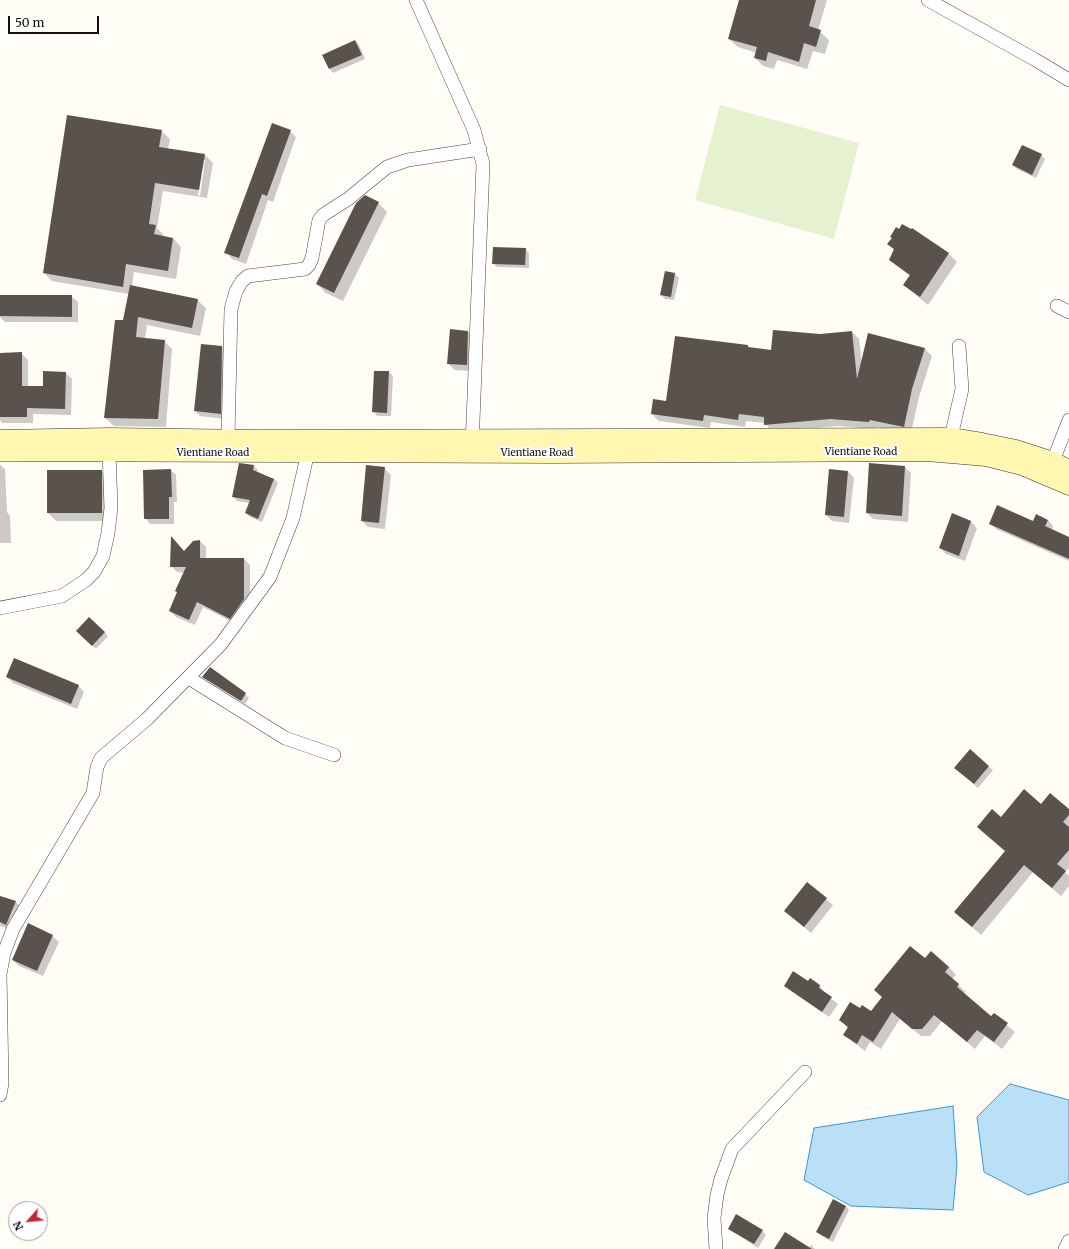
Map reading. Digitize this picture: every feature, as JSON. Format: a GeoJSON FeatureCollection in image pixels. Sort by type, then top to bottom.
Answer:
{"type":"FeatureCollection","features":[{"type":"Feature","properties":{"kind":"main road"},"geometry":{"type":"LineString","coordinates":[[0,439],[109,437],[228,438],[472,445],[786,439],[951,438],[982,442],[1016,449],[1061,465]]}},
{"type":"Feature","properties":{"kind":"main road","name":"Vientiane Road"},"geometry":{"type":"LineString","coordinates":[[0,452],[308,452],[472,445],[927,452],[986,457],[1022,466],[1069,486]]}},
{"type":"Feature","properties":{"kind":"street"},"geometry":{"type":"LineString","coordinates":[[416,0],[474,130],[480,149],[484,173],[472,445]]}},
{"type":"Feature","properties":{"kind":"street"},"geometry":{"type":"LineString","coordinates":[[928,0],[1069,80]]}},
{"type":"Feature","properties":{"kind":"street"},"geometry":{"type":"LineString","coordinates":[[228,438],[231,309],[236,291],[242,281],[248,276],[305,269],[309,265],[312,258],[320,220],[323,215],[348,199],[387,167],[408,160],[480,149]]}},
{"type":"Feature","properties":{"kind":"street"},"geometry":{"type":"LineString","coordinates":[[951,438],[962,389],[959,346]]}},
{"type":"Feature","properties":{"kind":"street"},"geometry":{"type":"LineString","coordinates":[[1061,465],[1069,420]]}},
{"type":"Feature","properties":{"kind":"street"},"geometry":{"type":"LineString","coordinates":[[0,608],[62,596],[86,580],[94,572],[103,556],[108,533],[111,508],[109,452]]}},
{"type":"Feature","properties":{"kind":"street"},"geometry":{"type":"LineString","coordinates":[[0,1095],[2,1083],[0,974],[4,953],[13,929],[93,793],[97,767],[101,758],[147,719],[221,644],[270,577],[293,518],[308,452]]}},
{"type":"Feature","properties":{"kind":"street"},"geometry":{"type":"LineString","coordinates":[[189,678],[285,738],[334,755]]}},
{"type":"Feature","properties":{"kind":"street"},"geometry":{"type":"LineString","coordinates":[[716,1249],[714,1218],[717,1195],[732,1149],[805,1072]]}},
{"type":"Feature","properties":{"kind":"street"},"geometry":{"type":"LineString","coordinates":[[1065,1249],[1069,1241]]}},
{"type":"Feature","properties":{"kind":"green space"},"geometry":{"type":"Polygon","coordinates":[[[720,105],[859,143],[834,239],[695,200],[720,105]]]}},
{"type":"Feature","properties":{"kind":"water"},"geometry":{"type":"Polygon","coordinates":[[[1010,1084],[1069,1100],[1069,1182],[1028,1195],[984,1172],[977,1117],[1010,1084]]]}},
{"type":"Feature","properties":{"kind":"water"},"geometry":{"type":"Polygon","coordinates":[[[953,1106],[957,1165],[953,1210],[851,1206],[804,1180],[814,1128],[953,1106]]]}},
{"type":"Feature","properties":{"kind":"building"},"geometry":{"type":"Polygon","coordinates":[[[739,0],[816,0],[809,26],[821,30],[816,47],[804,43],[799,62],[768,52],[766,61],[754,58],[757,47],[728,39],[739,0]]]}},
{"type":"Feature","properties":{"kind":"building"},"geometry":{"type":"Polygon","coordinates":[[[355,40],[362,55],[329,69],[322,55],[355,40]]]}},
{"type":"Feature","properties":{"kind":"building"},"geometry":{"type":"Polygon","coordinates":[[[67,115],[162,130],[159,147],[205,154],[199,190],[155,183],[149,224],[156,225],[154,234],[173,238],[168,271],[126,264],[123,287],[43,273],[67,115]]]}},
{"type":"Feature","properties":{"kind":"building"},"geometry":{"type":"Polygon","coordinates":[[[272,123],[291,130],[267,196],[262,194],[239,258],[224,253],[272,123]]]}},
{"type":"Feature","properties":{"kind":"building"},"geometry":{"type":"Polygon","coordinates":[[[1022,145],[1042,154],[1032,175],[1012,165],[1022,145]]]}},
{"type":"Feature","properties":{"kind":"building"},"geometry":{"type":"Polygon","coordinates":[[[365,195],[379,202],[334,293],[316,284],[356,203],[365,195]]]}},
{"type":"Feature","properties":{"kind":"building"},"geometry":{"type":"Polygon","coordinates":[[[902,224],[911,229],[912,228],[949,253],[920,297],[903,285],[910,275],[889,260],[894,249],[887,244],[892,238],[890,237],[896,227],[899,229],[902,224]]]}},
{"type":"Feature","properties":{"kind":"building"},"geometry":{"type":"Polygon","coordinates":[[[493,247],[526,248],[525,265],[492,264],[493,247]]]}},
{"type":"Feature","properties":{"kind":"building"},"geometry":{"type":"Polygon","coordinates":[[[665,271],[675,273],[671,297],[660,295],[665,271]]]}},
{"type":"Feature","properties":{"kind":"building"},"geometry":{"type":"Polygon","coordinates":[[[130,285],[198,299],[192,328],[138,317],[136,337],[165,340],[158,419],[104,418],[115,320],[123,320],[130,285]]]}},
{"type":"Feature","properties":{"kind":"building"},"geometry":{"type":"Polygon","coordinates":[[[0,295],[72,295],[72,317],[0,316],[0,295]]]}},
{"type":"Feature","properties":{"kind":"building"},"geometry":{"type":"Polygon","coordinates":[[[450,329],[468,331],[467,365],[447,364],[450,329]]]}},
{"type":"Feature","properties":{"kind":"building"},"geometry":{"type":"Polygon","coordinates":[[[773,330],[820,334],[852,331],[857,379],[868,333],[925,348],[912,389],[904,427],[870,420],[869,422],[830,419],[764,425],[764,417],[739,414],[738,420],[704,415],[703,421],[651,414],[653,399],[666,401],[675,336],[748,345],[748,347],[771,350],[773,330]]]}},
{"type":"Feature","properties":{"kind":"building"},"geometry":{"type":"Polygon","coordinates":[[[201,344],[222,346],[221,414],[194,411],[201,344]]]}},
{"type":"Feature","properties":{"kind":"building"},"geometry":{"type":"Polygon","coordinates":[[[22,352],[22,386],[43,386],[43,371],[66,372],[65,409],[27,408],[27,417],[0,417],[0,353],[22,352]]]}},
{"type":"Feature","properties":{"kind":"building"},"geometry":{"type":"Polygon","coordinates":[[[374,371],[389,371],[387,413],[372,412],[374,371]]]}},
{"type":"Feature","properties":{"kind":"building"},"geometry":{"type":"Polygon","coordinates":[[[239,463],[254,465],[253,470],[274,479],[258,519],[245,513],[250,500],[232,497],[239,463]]]}},
{"type":"Feature","properties":{"kind":"building"},"geometry":{"type":"Polygon","coordinates":[[[869,463],[905,466],[902,516],[866,513],[869,463]]]}},
{"type":"Feature","properties":{"kind":"building"},"geometry":{"type":"Polygon","coordinates":[[[366,465],[385,467],[379,523],[361,521],[366,465]]]}},
{"type":"Feature","properties":{"kind":"building"},"geometry":{"type":"Polygon","coordinates":[[[171,469],[172,497],[169,497],[169,519],[144,519],[143,470],[171,469]]]}},
{"type":"Feature","properties":{"kind":"building"},"geometry":{"type":"Polygon","coordinates":[[[829,469],[848,471],[844,517],[825,515],[829,469]]]}},
{"type":"Feature","properties":{"kind":"building"},"geometry":{"type":"Polygon","coordinates":[[[47,470],[102,470],[102,513],[47,513],[47,470]]]}},
{"type":"Feature","properties":{"kind":"building"},"geometry":{"type":"Polygon","coordinates":[[[997,505],[1033,521],[1036,514],[1048,520],[1045,526],[1069,537],[1069,559],[989,524],[997,505]]]}},
{"type":"Feature","properties":{"kind":"building"},"geometry":{"type":"Polygon","coordinates":[[[952,513],[971,521],[959,556],[939,548],[952,513]]]}},
{"type":"Feature","properties":{"kind":"building"},"geometry":{"type":"Polygon","coordinates":[[[171,536],[184,551],[193,541],[200,540],[200,558],[244,558],[244,599],[230,619],[197,602],[189,620],[169,611],[177,592],[175,591],[186,567],[170,567],[171,536]]]}},
{"type":"Feature","properties":{"kind":"building"},"geometry":{"type":"Polygon","coordinates":[[[89,617],[105,632],[92,646],[76,631],[89,617]]]}},
{"type":"Feature","properties":{"kind":"building"},"geometry":{"type":"Polygon","coordinates":[[[14,658],[79,685],[71,704],[6,677],[14,658]]]}},
{"type":"Feature","properties":{"kind":"building"},"geometry":{"type":"Polygon","coordinates":[[[210,667],[246,693],[241,701],[202,677],[210,667]]]}},
{"type":"Feature","properties":{"kind":"building"},"geometry":{"type":"Polygon","coordinates":[[[970,749],[989,766],[974,784],[954,768],[970,749]]]}},
{"type":"Feature","properties":{"kind":"building"},"geometry":{"type":"Polygon","coordinates":[[[1024,789],[1041,804],[1050,793],[1069,809],[1069,815],[1063,822],[1069,827],[1069,850],[1057,864],[1066,871],[1052,888],[1024,865],[972,927],[954,912],[1005,851],[977,827],[992,809],[1001,817],[1024,789]]]}},
{"type":"Feature","properties":{"kind":"building"},"geometry":{"type":"Polygon","coordinates":[[[807,882],[827,898],[804,927],[784,911],[807,882]]]}},
{"type":"Feature","properties":{"kind":"building"},"geometry":{"type":"Polygon","coordinates":[[[0,896],[16,901],[6,925],[0,922],[0,896]]]}},
{"type":"Feature","properties":{"kind":"building"},"geometry":{"type":"Polygon","coordinates":[[[28,923],[53,935],[37,971],[12,960],[28,923]]]}},
{"type":"Feature","properties":{"kind":"building"},"geometry":{"type":"Polygon","coordinates":[[[910,946],[925,958],[931,951],[949,967],[945,972],[959,984],[957,987],[991,1016],[994,1013],[1008,1023],[994,1042],[977,1030],[967,1042],[934,1015],[922,1029],[912,1029],[892,1012],[873,1042],[862,1035],[857,1044],[843,1035],[848,1027],[839,1020],[850,1002],[860,1008],[862,1005],[871,1011],[882,997],[874,990],[910,946]]]}},
{"type":"Feature","properties":{"kind":"building"},"geometry":{"type":"Polygon","coordinates":[[[793,971],[808,981],[810,978],[820,985],[819,988],[832,997],[822,1012],[784,986],[793,971]]]}},
{"type":"Feature","properties":{"kind":"building"},"geometry":{"type":"Polygon","coordinates":[[[833,1199],[846,1206],[829,1239],[816,1232],[833,1199]]]}},
{"type":"Feature","properties":{"kind":"building"},"geometry":{"type":"Polygon","coordinates":[[[736,1214],[763,1230],[754,1244],[728,1229],[736,1214]]]}},
{"type":"Feature","properties":{"kind":"building"},"geometry":{"type":"Polygon","coordinates":[[[785,1232],[812,1249],[774,1249],[785,1232]]]}}]}
